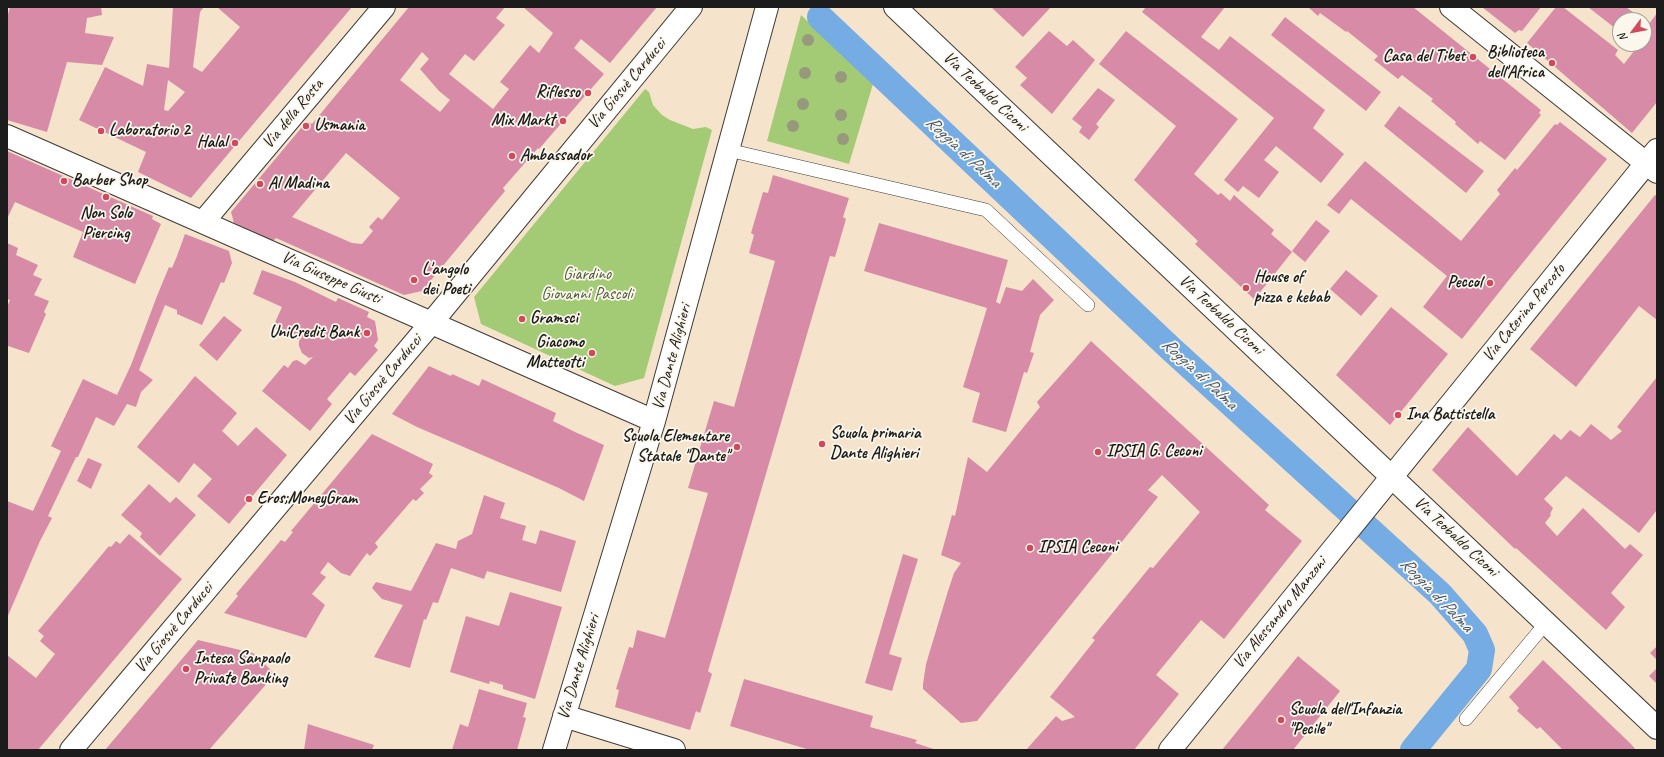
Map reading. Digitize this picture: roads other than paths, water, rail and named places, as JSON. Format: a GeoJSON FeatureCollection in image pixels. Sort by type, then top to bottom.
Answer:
{"type":"FeatureCollection","features":[{"type":"Feature","properties":{"kind":"street","name":"Via della Rosta"},"geometry":{"type":"LineString","coordinates":[[203,222],[384,7]]}},
{"type":"Feature","properties":{"kind":"street","name":"Via Giosuè Carducci"},"geometry":{"type":"LineString","coordinates":[[71,750],[432,322],[691,7]]}},
{"type":"Feature","properties":{"kind":"street","name":"Via Dante Alighieri"},"geometry":{"type":"LineString","coordinates":[[554,750],[654,421],[767,7]]}},
{"type":"Feature","properties":{"kind":"street","name":"Via Teobaldo Ciconi"},"geometry":{"type":"LineString","coordinates":[[895,7],[1657,728]]}},
{"type":"Feature","properties":{"kind":"street"},"geometry":{"type":"LineString","coordinates":[[1451,7],[1653,162]]}},
{"type":"Feature","properties":{"kind":"street","name":"Via Giuseppe Giusti"},"geometry":{"type":"LineString","coordinates":[[7,136],[654,421]]}},
{"type":"Feature","properties":{"kind":"street","name":"Via Caterina Percoto"},"geometry":{"type":"LineString","coordinates":[[1392,476],[1653,162]]}},
{"type":"Feature","properties":{"kind":"street","name":"Via Alessandro Manzoni"},"geometry":{"type":"LineString","coordinates":[[1170,750],[1392,476]]}},
{"type":"Feature","properties":{"kind":"street"},"geometry":{"type":"LineString","coordinates":[[564,716],[674,750]]}},
{"type":"Feature","properties":{"kind":"lane"},"geometry":{"type":"LineString","coordinates":[[728,150],[986,210],[1088,305]]}},
{"type":"Feature","properties":{"kind":"lane"},"geometry":{"type":"LineString","coordinates":[[1466,719],[1546,623]]}},
{"type":"Feature","properties":{"kind":"waterway","name":"Roggia di Palma"},"geometry":{"type":"LineString","coordinates":[[820,17],[1170,348],[1440,594],[1475,634],[1482,650],[1479,669],[1413,750]]}},
{"type":"Feature","properties":{"kind":"place","name":"Casa del Tibet"},"geometry":{"type":"Point","coordinates":[1473,57]}},
{"type":"Feature","properties":{"kind":"place","name":"Biblioteca dell'Africa"},"geometry":{"type":"Point","coordinates":[1552,63]}},
{"type":"Feature","properties":{"kind":"place","name":"Riflesso"},"geometry":{"type":"Point","coordinates":[588,93]}},
{"type":"Feature","properties":{"kind":"place","name":"Mix Markt"},"geometry":{"type":"Point","coordinates":[563,121]}},
{"type":"Feature","properties":{"kind":"place","name":"Usmania"},"geometry":{"type":"Point","coordinates":[306,126]}},
{"type":"Feature","properties":{"kind":"place","name":"Laboratorio 2"},"geometry":{"type":"Point","coordinates":[101,131]}},
{"type":"Feature","properties":{"kind":"place","name":"Halal"},"geometry":{"type":"Point","coordinates":[235,143]}},
{"type":"Feature","properties":{"kind":"place","name":"Ambassador"},"geometry":{"type":"Point","coordinates":[512,156]}},
{"type":"Feature","properties":{"kind":"place","name":"Barber Shop"},"geometry":{"type":"Point","coordinates":[64,181]}},
{"type":"Feature","properties":{"kind":"place","name":"Al Madina"},"geometry":{"type":"Point","coordinates":[260,184]}},
{"type":"Feature","properties":{"kind":"place","name":"Non Solo Piercing"},"geometry":{"type":"Point","coordinates":[106,197]}},
{"type":"Feature","properties":{"kind":"place","name":"L'angolo dei Poeti"},"geometry":{"type":"Point","coordinates":[414,280]}},
{"type":"Feature","properties":{"kind":"place","name":"Peccol"},"geometry":{"type":"Point","coordinates":[1490,283]}},
{"type":"Feature","properties":{"kind":"place","name":"House of pizza e kebab"},"geometry":{"type":"Point","coordinates":[1246,288]}},
{"type":"Feature","properties":{"kind":"place","name":"Gramsci"},"geometry":{"type":"Point","coordinates":[522,319]}},
{"type":"Feature","properties":{"kind":"place","name":"UniCredit Bank"},"geometry":{"type":"Point","coordinates":[367,333]}},
{"type":"Feature","properties":{"kind":"place","name":"Giacomo Matteotti"},"geometry":{"type":"Point","coordinates":[592,353]}},
{"type":"Feature","properties":{"kind":"place","name":"Ina Battistella"},"geometry":{"type":"Point","coordinates":[1398,415]}},
{"type":"Feature","properties":{"kind":"place","name":"Scuola primaria Dante Alighieri"},"geometry":{"type":"Point","coordinates":[822,444]}},
{"type":"Feature","properties":{"kind":"place","name":"Scuola Elementare Statale \"Dante\""},"geometry":{"type":"Point","coordinates":[737,447]}},
{"type":"Feature","properties":{"kind":"place","name":"IPSIA G. Ceconi"},"geometry":{"type":"Point","coordinates":[1098,452]}},
{"type":"Feature","properties":{"kind":"place","name":"Eros;MoneyGram"},"geometry":{"type":"Point","coordinates":[249,499]}},
{"type":"Feature","properties":{"kind":"place","name":"IPSIA Ceconi"},"geometry":{"type":"Point","coordinates":[1030,548]}},
{"type":"Feature","properties":{"kind":"place","name":"Intesa Sanpaolo Private Banking"},"geometry":{"type":"Point","coordinates":[186,669]}},
{"type":"Feature","properties":{"kind":"place","name":"Scuola dell'Infanzia \"Pecile\""},"geometry":{"type":"Point","coordinates":[1281,720]}},
{"type":"Feature","properties":{"kind":"park label","name":"Giardino Giovanni Pascoli"},"geometry":{"type":"Point","coordinates":[587,285]}}]}
